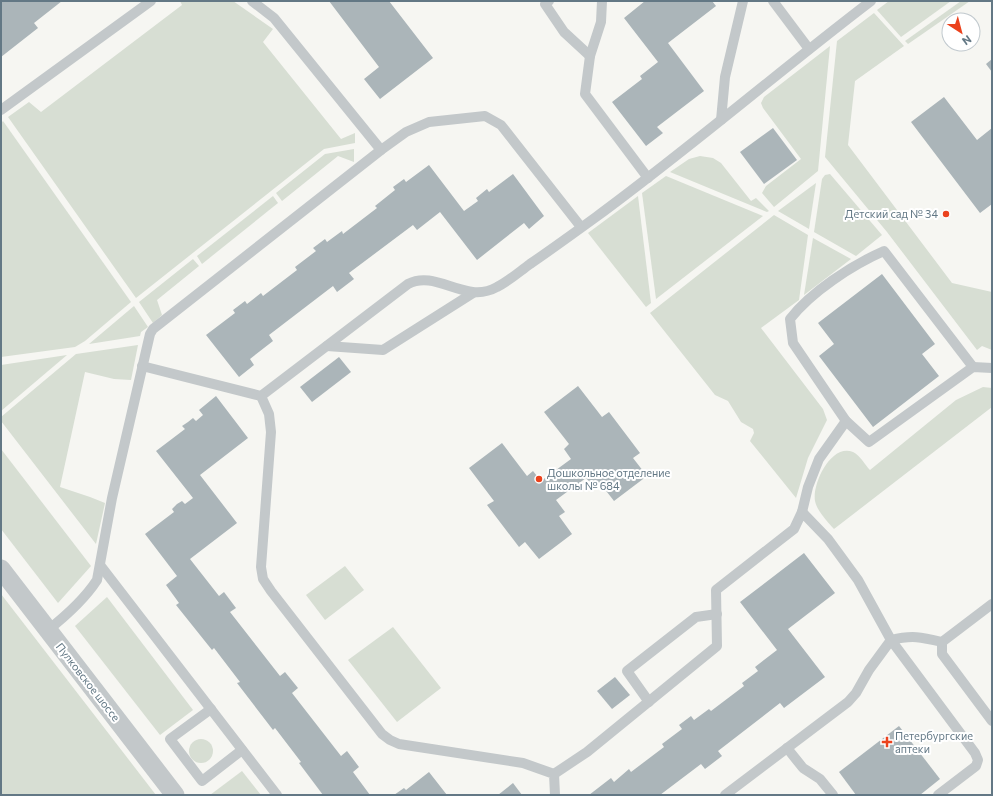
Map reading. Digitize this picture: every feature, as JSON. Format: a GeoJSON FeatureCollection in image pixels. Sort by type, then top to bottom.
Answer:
{"type":"FeatureCollection","features":[{"type":"Feature","properties":{"kind":"street","name":"Пулковское шоссе"},"geometry":{"type":"LineString","coordinates":[[1,569],[175,795]]}},
{"type":"Feature","properties":{"kind":"lane"},"geometry":{"type":"LineString","coordinates":[[1,110],[151,1]]}},
{"type":"Feature","properties":{"kind":"lane"},"geometry":{"type":"LineString","coordinates":[[252,1],[274,18],[381,150]]}},
{"type":"Feature","properties":{"kind":"lane"},"geometry":{"type":"LineString","coordinates":[[550,1],[545,4],[564,32],[590,56]]}},
{"type":"Feature","properties":{"kind":"lane"},"geometry":{"type":"LineString","coordinates":[[602,1],[601,22],[590,56],[585,94],[648,178]]}},
{"type":"Feature","properties":{"kind":"lane"},"geometry":{"type":"LineString","coordinates":[[721,120],[725,76],[743,1]]}},
{"type":"Feature","properties":{"kind":"lane"},"geometry":{"type":"LineString","coordinates":[[773,1],[809,49]]}},
{"type":"Feature","properties":{"kind":"lane"},"geometry":{"type":"LineString","coordinates":[[261,396],[408,284],[417,279],[426,280],[473,293],[486,292],[498,286],[648,178],[871,1]]}},
{"type":"Feature","properties":{"kind":"lane"},"geometry":{"type":"LineString","coordinates":[[48,630],[64,618],[88,593],[97,580],[112,498],[142,366],[150,334],[153,329],[381,150],[406,132],[429,122],[486,116],[502,125],[581,227]]}},
{"type":"Feature","properties":{"kind":"lane"},"geometry":{"type":"LineString","coordinates":[[973,366],[884,251],[860,261],[800,306],[790,319],[792,343],[846,421],[869,442],[973,366],[992,368]]}},
{"type":"Feature","properties":{"kind":"lane"},"geometry":{"type":"LineString","coordinates":[[327,346],[383,350],[473,293]]}},
{"type":"Feature","properties":{"kind":"lane"},"geometry":{"type":"LineString","coordinates":[[142,366],[261,396]]}},
{"type":"Feature","properties":{"kind":"lane"},"geometry":{"type":"LineString","coordinates":[[261,396],[269,414],[271,432],[261,567],[263,579],[271,591],[382,734],[390,740],[400,744],[523,762],[554,774]]}},
{"type":"Feature","properties":{"kind":"lane"},"geometry":{"type":"LineString","coordinates":[[554,774],[587,752],[717,646],[716,590],[794,529],[802,512],[808,487],[819,459],[846,421]]}},
{"type":"Feature","properties":{"kind":"lane"},"geometry":{"type":"LineString","coordinates":[[802,512],[828,539],[858,580],[891,640],[975,753],[978,760],[976,766],[938,795]]}},
{"type":"Feature","properties":{"kind":"lane"},"geometry":{"type":"LineString","coordinates":[[100,565],[277,795]]}},
{"type":"Feature","properties":{"kind":"lane"},"geometry":{"type":"LineString","coordinates":[[942,642],[992,604]]}},
{"type":"Feature","properties":{"kind":"lane"},"geometry":{"type":"LineString","coordinates":[[649,702],[627,671],[696,617],[717,614]]}},
{"type":"Feature","properties":{"kind":"lane"},"geometry":{"type":"LineString","coordinates":[[725,795],[848,702],[856,693],[869,670],[891,640],[906,636],[919,636],[942,642]]}},
{"type":"Feature","properties":{"kind":"lane"},"geometry":{"type":"LineString","coordinates":[[942,642],[942,654],[992,721]]}},
{"type":"Feature","properties":{"kind":"lane"},"geometry":{"type":"LineString","coordinates":[[211,708],[170,739],[202,780],[242,750]]}},
{"type":"Feature","properties":{"kind":"lane"},"geometry":{"type":"LineString","coordinates":[[787,748],[803,768],[820,778],[833,795]]}},
{"type":"Feature","properties":{"kind":"lane"},"geometry":{"type":"LineString","coordinates":[[554,774],[555,795]]}},
{"type":"Feature","properties":{"kind":"shaded area"},"geometry":{"type":"Polygon","coordinates":[[[180,1],[233,1],[273,29],[263,42],[341,139],[355,133],[355,143],[324,149],[136,298],[8,117],[29,102],[41,112],[182,5],[180,1]]]}},
{"type":"Feature","properties":{"kind":"shaded area"},"geometry":{"type":"Polygon","coordinates":[[[889,1],[951,1],[901,37],[877,10],[889,1]]]}},
{"type":"Feature","properties":{"kind":"shaded area"},"geometry":{"type":"Polygon","coordinates":[[[961,1],[970,1],[954,12],[946,12],[961,1]]]}},
{"type":"Feature","properties":{"kind":"shaded area"},"geometry":{"type":"Polygon","coordinates":[[[874,13],[904,46],[855,81],[848,145],[952,283],[992,292],[992,350],[982,346],[977,350],[887,232],[825,157],[837,41],[874,13]]]}},
{"type":"Feature","properties":{"kind":"shaded area"},"geometry":{"type":"Polygon","coordinates":[[[941,15],[941,21],[908,44],[905,41],[941,15]]]}},
{"type":"Feature","properties":{"kind":"shaded area"},"geometry":{"type":"Polygon","coordinates":[[[830,46],[818,171],[774,207],[762,193],[766,186],[801,159],[763,108],[761,103],[764,97],[830,46]]]}},
{"type":"Feature","properties":{"kind":"shaded area"},"geometry":{"type":"Polygon","coordinates":[[[3,121],[131,302],[85,341],[75,347],[1,357],[1,123],[3,121]]]}},
{"type":"Feature","properties":{"kind":"shaded area"},"geometry":{"type":"Polygon","coordinates":[[[354,149],[354,162],[338,156],[282,201],[276,193],[325,154],[354,149]]]}},
{"type":"Feature","properties":{"kind":"shaded area"},"geometry":{"type":"Polygon","coordinates":[[[700,156],[713,158],[721,163],[751,201],[756,198],[769,211],[767,212],[670,172],[689,159],[700,156]]]}},
{"type":"Feature","properties":{"kind":"shaded area"},"geometry":{"type":"Polygon","coordinates":[[[830,174],[882,235],[856,256],[814,232],[822,179],[825,175],[830,174]]]}},
{"type":"Feature","properties":{"kind":"shaded area"},"geometry":{"type":"Polygon","coordinates":[[[666,176],[763,216],[656,299],[642,193],[666,176]]]}},
{"type":"Feature","properties":{"kind":"shaded area"},"geometry":{"type":"Polygon","coordinates":[[[816,183],[809,229],[778,211],[816,183]]]}},
{"type":"Feature","properties":{"kind":"shaded area"},"geometry":{"type":"Polygon","coordinates":[[[273,196],[278,203],[202,264],[197,256],[273,196]]]}},
{"type":"Feature","properties":{"kind":"shaded area"},"geometry":{"type":"Polygon","coordinates":[[[638,196],[651,303],[646,307],[588,233],[638,196]]]}},
{"type":"Feature","properties":{"kind":"shaded area"},"geometry":{"type":"Polygon","coordinates":[[[774,215],[808,235],[799,300],[761,328],[823,409],[827,420],[808,458],[796,498],[750,441],[754,433],[753,429],[741,422],[728,401],[715,395],[650,313],[774,215]]]}},
{"type":"Feature","properties":{"kind":"shaded area"},"geometry":{"type":"Polygon","coordinates":[[[813,238],[851,259],[804,295],[813,238]]]}},
{"type":"Feature","properties":{"kind":"shaded area"},"geometry":{"type":"Polygon","coordinates":[[[193,259],[199,266],[157,300],[162,315],[153,323],[139,302],[193,259]]]}},
{"type":"Feature","properties":{"kind":"shaded area"},"geometry":{"type":"Polygon","coordinates":[[[134,306],[148,327],[141,332],[140,336],[89,344],[134,306]]]}},
{"type":"Feature","properties":{"kind":"shaded area"},"geometry":{"type":"Polygon","coordinates":[[[138,345],[131,380],[114,379],[85,372],[60,487],[105,503],[96,544],[1,421],[1,417],[76,354],[138,345]]]}},
{"type":"Feature","properties":{"kind":"shaded area"},"geometry":{"type":"Polygon","coordinates":[[[67,355],[1,411],[1,365],[67,355]]]}},
{"type":"Feature","properties":{"kind":"shaded area"},"geometry":{"type":"Polygon","coordinates":[[[983,387],[992,388],[992,407],[834,529],[825,519],[816,505],[815,494],[820,476],[825,467],[837,453],[845,451],[856,453],[870,470],[956,400],[983,387]]]}},
{"type":"Feature","properties":{"kind":"shaded area"},"geometry":{"type":"Polygon","coordinates":[[[1,449],[91,566],[58,603],[1,529],[1,449]]]}},
{"type":"Feature","properties":{"kind":"shaded area"},"geometry":{"type":"Polygon","coordinates":[[[345,566],[364,590],[325,620],[306,595],[345,566]]]}},
{"type":"Feature","properties":{"kind":"shaded area"},"geometry":{"type":"Polygon","coordinates":[[[1,594],[156,795],[1,795],[1,594]]]}},
{"type":"Feature","properties":{"kind":"shaded area"},"geometry":{"type":"Polygon","coordinates":[[[107,597],[193,710],[160,735],[75,626],[107,597]]]}},
{"type":"Feature","properties":{"kind":"shaded area"},"geometry":{"type":"Polygon","coordinates":[[[393,627],[441,688],[397,722],[348,660],[393,627]]]}},
{"type":"Feature","properties":{"kind":"shaded area"},"geometry":{"type":"Polygon","coordinates":[[[201,739],[209,743],[213,751],[209,759],[201,763],[193,759],[189,751],[193,743],[201,739]]]}},
{"type":"Feature","properties":{"kind":"shaded area"},"geometry":{"type":"Polygon","coordinates":[[[242,771],[261,795],[210,795],[242,771]]]}},
{"type":"Feature","properties":{"kind":"building"},"geometry":{"type":"Polygon","coordinates":[[[1,1],[62,1],[34,23],[38,28],[1,57],[1,1]]]}},
{"type":"Feature","properties":{"kind":"building"},"geometry":{"type":"Polygon","coordinates":[[[329,1],[389,1],[433,58],[380,99],[364,79],[379,67],[329,1]]]}},
{"type":"Feature","properties":{"kind":"building"},"geometry":{"type":"Polygon","coordinates":[[[645,1],[712,1],[716,6],[668,43],[704,91],[657,127],[663,133],[646,146],[612,102],[642,79],[640,76],[658,62],[624,18],[645,1]]]}},
{"type":"Feature","properties":{"kind":"building"},"geometry":{"type":"Polygon","coordinates":[[[992,59],[992,72],[986,64],[992,59]]]}},
{"type":"Feature","properties":{"kind":"building"},"geometry":{"type":"Polygon","coordinates":[[[944,97],[977,140],[992,128],[992,204],[980,213],[911,122],[944,97]]]}},
{"type":"Feature","properties":{"kind":"building"},"geometry":{"type":"Polygon","coordinates":[[[773,128],[797,160],[764,184],[740,152],[773,128]]]}},
{"type":"Feature","properties":{"kind":"building"},"geometry":{"type":"Polygon","coordinates":[[[429,165],[464,211],[478,201],[476,198],[487,189],[489,192],[513,174],[544,216],[529,229],[524,223],[477,260],[440,212],[417,230],[413,225],[349,273],[354,279],[337,292],[333,286],[269,335],[273,341],[250,359],[254,365],[239,377],[206,335],[235,313],[233,310],[245,301],[247,304],[261,293],[263,296],[297,270],[295,267],[316,251],[313,248],[325,239],[327,242],[342,231],[343,234],[377,208],[375,206],[395,190],[393,187],[404,179],[406,182],[429,165]]]}},
{"type":"Feature","properties":{"kind":"building"},"geometry":{"type":"Polygon","coordinates":[[[882,274],[935,344],[922,354],[939,376],[873,427],[819,356],[834,344],[818,323],[882,274]]]}},
{"type":"Feature","properties":{"kind":"building"},"geometry":{"type":"Polygon","coordinates":[[[339,357],[351,372],[312,402],[300,387],[339,357]]]}},
{"type":"Feature","properties":{"kind":"building"},"geometry":{"type":"Polygon","coordinates":[[[578,386],[602,417],[609,412],[640,453],[633,458],[647,476],[614,501],[600,483],[594,487],[586,478],[556,500],[565,512],[559,516],[572,534],[539,559],[525,542],[519,547],[487,505],[494,501],[469,468],[502,443],[527,476],[533,471],[541,481],[571,459],[564,449],[569,444],[544,412],[578,386]]]}},
{"type":"Feature","properties":{"kind":"building"},"geometry":{"type":"Polygon","coordinates":[[[216,396],[248,438],[200,475],[237,523],[190,559],[219,596],[224,592],[236,608],[230,612],[280,676],[285,672],[298,688],[292,693],[341,756],[347,751],[359,767],[353,772],[370,795],[323,795],[299,763],[301,762],[275,728],[273,730],[237,683],[240,682],[214,648],[212,650],[176,605],[179,603],[166,585],[177,576],[145,534],[174,512],[172,509],[177,504],[182,501],[185,504],[193,498],[156,451],[185,429],[182,426],[193,418],[196,421],[203,415],[199,410],[216,396]]]}},
{"type":"Feature","properties":{"kind":"building"},"geometry":{"type":"Polygon","coordinates":[[[804,553],[835,593],[788,629],[825,677],[784,708],[780,703],[718,751],[722,756],[705,769],[701,764],[660,795],[589,795],[611,778],[614,782],[629,769],[631,772],[664,747],[662,744],[682,729],[679,725],[691,716],[694,720],[709,709],[711,711],[744,686],[742,683],[758,671],[755,667],[777,650],[740,602],[804,553]]]}},
{"type":"Feature","properties":{"kind":"building"},"geometry":{"type":"Polygon","coordinates":[[[615,677],[630,695],[612,709],[597,691],[615,677]]]}},
{"type":"Feature","properties":{"kind":"building"},"geometry":{"type":"Polygon","coordinates":[[[899,726],[940,779],[920,795],[856,795],[839,772],[899,726]]]}},
{"type":"Feature","properties":{"kind":"building"},"geometry":{"type":"Polygon","coordinates":[[[429,772],[447,795],[394,795],[404,788],[406,790],[429,772]]]}},
{"type":"Feature","properties":{"kind":"building"},"geometry":{"type":"Polygon","coordinates":[[[513,783],[522,795],[498,795],[513,783]]]}},
{"type":"Feature","properties":{"kind":"place","name":"Детский сад № 34"},"geometry":{"type":"Point","coordinates":[946,214]}},
{"type":"Feature","properties":{"kind":"place","name":"Дошкольное отделение школы № 684"},"geometry":{"type":"Point","coordinates":[539,479]}},
{"type":"Feature","properties":{"kind":"place","name":"Петербургские аптеки"},"geometry":{"type":"Point","coordinates":[887,742]}}]}
